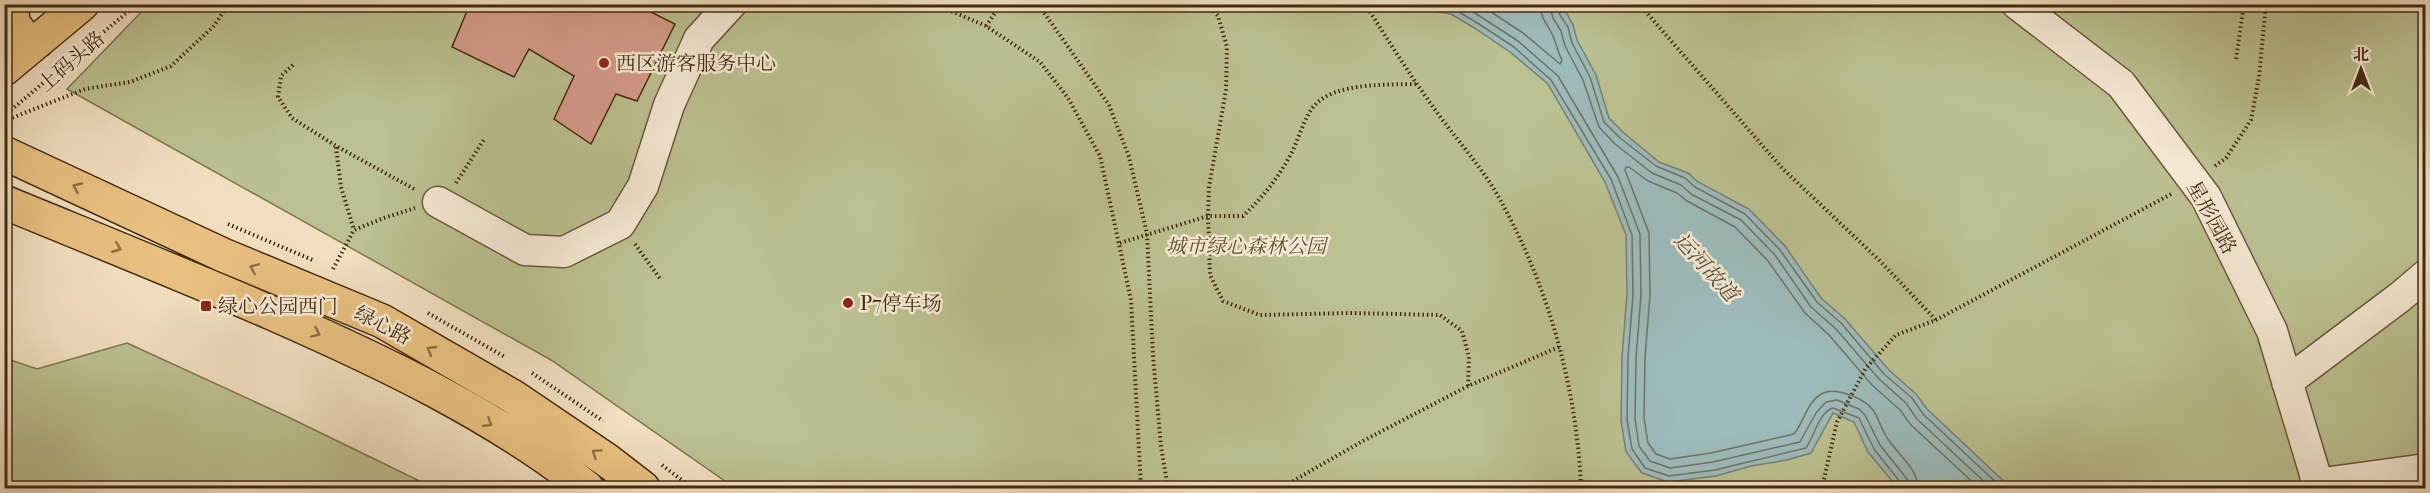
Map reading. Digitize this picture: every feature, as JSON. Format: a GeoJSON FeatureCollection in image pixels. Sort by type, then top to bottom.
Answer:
{"type":"FeatureCollection","features":[{"type":"Feature","properties":{"kind":"main road","name":"上码头路"},"geometry":{"type":"LineString","coordinates":[[4,69],[82,4]]}},
{"type":"Feature","properties":{"kind":"main road"},"geometry":{"type":"LineString","coordinates":[[12,11],[13,23],[24,39],[38,41]]}},
{"type":"Feature","properties":{"kind":"main road","name":"绿心路"},"geometry":{"type":"LineString","coordinates":[[4,153],[223,255],[382,321],[512,396],[608,461],[642,489]]}},
{"type":"Feature","properties":{"kind":"main road","name":"绿心路"},"geometry":{"type":"LineString","coordinates":[[4,202],[347,346],[456,402],[562,468],[587,489]]}},
{"type":"Feature","properties":{"kind":"street"},"geometry":{"type":"LineString","coordinates":[[438,202],[525,249],[564,252],[620,224],[643,186],[669,105],[699,39],[731,4]]}},
{"type":"Feature","properties":{"kind":"street","name":"星形园路"},"geometry":{"type":"LineString","coordinates":[[2017,4],[2121,84],[2206,197],[2272,331],[2316,486]]}},
{"type":"Feature","properties":{"kind":"street"},"geometry":{"type":"LineString","coordinates":[[2287,382],[2426,275]]}},
{"type":"Feature","properties":{"kind":"street"},"geometry":{"type":"LineString","coordinates":[[2316,486],[2426,469]]}},
{"type":"Feature","properties":{"kind":"path","name":"上码头路"},"geometry":{"type":"LineString","coordinates":[[4,116],[137,4]]}},
{"type":"Feature","properties":{"kind":"path"},"geometry":{"type":"LineString","coordinates":[[4,121],[85,88],[130,82],[171,66],[213,27],[229,4]]}},
{"type":"Feature","properties":{"kind":"path"},"geometry":{"type":"LineString","coordinates":[[935,4],[986,26],[1040,62],[1068,98],[1100,156],[1131,300],[1141,489]]}},
{"type":"Feature","properties":{"kind":"path"},"geometry":{"type":"LineString","coordinates":[[986,26],[1000,4]]}},
{"type":"Feature","properties":{"kind":"path"},"geometry":{"type":"LineString","coordinates":[[1034,4],[1059,32],[1109,105],[1129,157],[1147,234],[1153,355],[1161,447],[1168,489]]}},
{"type":"Feature","properties":{"kind":"path"},"geometry":{"type":"LineString","coordinates":[[1208,4],[1218,16],[1227,47],[1226,90],[1209,188],[1208,216],[1210,275],[1223,301],[1260,315],[1353,313],[1440,315],[1462,331],[1469,357],[1467,386]]}},
{"type":"Feature","properties":{"kind":"path"},"geometry":{"type":"LineString","coordinates":[[1365,4],[1416,84],[1497,194],[1529,255],[1559,346],[1572,412],[1581,489]]}},
{"type":"Feature","properties":{"kind":"path"},"geometry":{"type":"LineString","coordinates":[[1639,4],[1782,168],[1879,260],[1936,320]]}},
{"type":"Feature","properties":{"kind":"path"},"geometry":{"type":"LineString","coordinates":[[2236,59],[2244,4]]}},
{"type":"Feature","properties":{"kind":"path"},"geometry":{"type":"LineString","coordinates":[[1822,489],[1837,422],[1866,368],[1896,335],[1936,320],[2194,181],[2226,158],[2251,120],[2259,78],[2266,4]]}},
{"type":"Feature","properties":{"kind":"path"},"geometry":{"type":"LineString","coordinates":[[292,65],[281,76],[278,96],[292,118],[336,146],[438,202]]}},
{"type":"Feature","properties":{"kind":"path"},"geometry":{"type":"LineString","coordinates":[[1120,243],[1208,216],[1244,216],[1265,195],[1291,154],[1314,105],[1334,93],[1370,85],[1416,84]]}},
{"type":"Feature","properties":{"kind":"path"},"geometry":{"type":"LineString","coordinates":[[336,146],[341,187],[354,231]]}},
{"type":"Feature","properties":{"kind":"path"},"geometry":{"type":"LineString","coordinates":[[620,224],[661,280]]}},
{"type":"Feature","properties":{"kind":"path"},"geometry":{"type":"LineString","coordinates":[[1284,488],[1361,442],[1467,386],[1559,346]]}},
{"type":"Feature","properties":{"kind":"green space","name":"城市绿心森林公园"},"geometry":{"type":"Polygon","coordinates":[[[149,4],[2425,5],[2425,488],[735,488],[551,360],[67,89],[149,4]]]}},
{"type":"Feature","properties":{"kind":"green space"},"geometry":{"type":"Polygon","coordinates":[[[127,343],[288,417],[434,488],[5,488],[5,358],[37,369],[127,343]]]}},
{"type":"Feature","properties":{"kind":"water","name":"运河故道"},"geometry":{"type":"Polygon","coordinates":[[[1417,5],[1562,5],[1596,75],[1609,118],[1659,162],[1688,173],[1698,182],[1749,209],[1785,246],[1821,298],[1845,319],[1889,370],[1916,394],[1927,409],[2011,488],[1898,488],[1868,452],[1854,422],[1833,413],[1811,453],[1716,476],[1668,482],[1642,473],[1626,452],[1621,420],[1622,357],[1627,294],[1626,235],[1605,182],[1548,84],[1510,52],[1476,29],[1451,14],[1420,9],[1417,5]]]}},
{"type":"Feature","properties":{"kind":"building","name":"西区游客服务中心"},"geometry":{"type":"Polygon","coordinates":[[[470,4],[635,4],[675,24],[637,101],[616,94],[591,144],[554,119],[574,76],[529,49],[514,77],[452,47],[470,4]]]}},
{"type":"Feature","properties":{"kind":"place","name":"西区游客服务中心"},"geometry":{"type":"Point","coordinates":[604,63]}},
{"type":"Feature","properties":{"kind":"place","name":"P7停车场"},"geometry":{"type":"Point","coordinates":[848,303]}},
{"type":"Feature","properties":{"kind":"place","name":"绿心公园西门"},"geometry":{"type":"Point","coordinates":[206,306]}}]}
